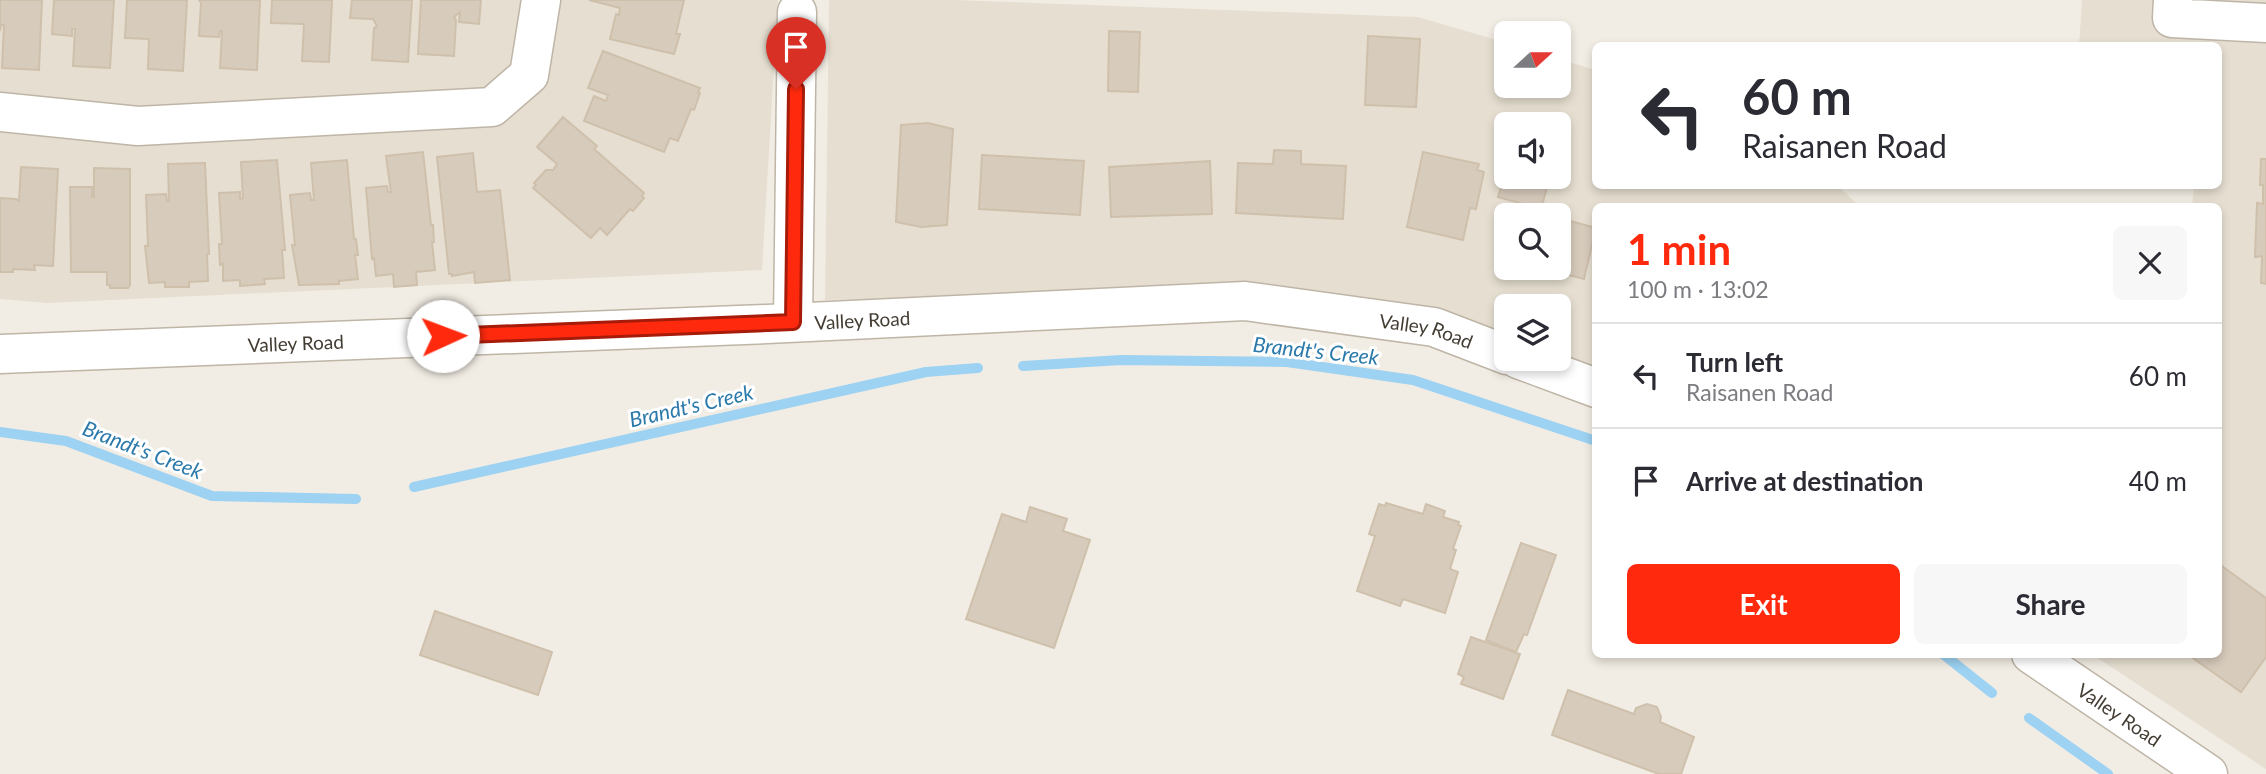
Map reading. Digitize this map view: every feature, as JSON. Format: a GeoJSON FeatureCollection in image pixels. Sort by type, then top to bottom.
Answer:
{"type":"FeatureCollection","features":[{"type":"Feature","properties":{"kind":"street"},"geometry":{"type":"LineString","coordinates":[[0,112],[138,126],[492,107],[529,75],[541,0]]}},
{"type":"Feature","properties":{"kind":"street"},"geometry":{"type":"LineString","coordinates":[[2173,9],[2266,23]]}},
{"type":"Feature","properties":{"kind":"street"},"geometry":{"type":"LineString","coordinates":[[793,322],[797,12]]}},
{"type":"Feature","properties":{"kind":"street","name":"Valley Road"},"geometry":{"type":"LineString","coordinates":[[0,354],[1245,301],[1434,327],[1494,350]]}},
{"type":"Feature","properties":{"kind":"street"},"geometry":{"type":"LineString","coordinates":[[1550,371],[1592,387]]}},
{"type":"Feature","properties":{"kind":"street","name":"Valley Road"},"geometry":{"type":"LineString","coordinates":[[2037,658],[2208,774]]}},
{"type":"Feature","properties":{"kind":"shaded area"},"geometry":{"type":"Polygon","coordinates":[[[0,0],[778,0],[762,270],[47,303],[0,299],[0,0]]]}},
{"type":"Feature","properties":{"kind":"shaded area"},"geometry":{"type":"Polygon","coordinates":[[[829,0],[954,0],[1418,17],[1494,39],[1494,98],[1572,98],[1572,63],[1592,69],[1592,189],[1841,189],[1856,203],[1592,203],[1592,371],[1571,364],[1571,294],[1494,294],[1494,336],[1266,289],[825,300],[829,0]]]}},
{"type":"Feature","properties":{"kind":"shaded area"},"geometry":{"type":"Polygon","coordinates":[[[2082,0],[2266,0],[2266,769],[2098,658],[2222,658],[2222,203],[2192,203],[2194,189],[2222,189],[2222,42],[2079,42],[2082,0]]]}},
{"type":"Feature","properties":{"kind":"building"},"geometry":{"type":"Polygon","coordinates":[[[0,0],[42,0],[39,70],[2,68],[4,25],[1,25],[0,31],[0,0]]]}},
{"type":"Feature","properties":{"kind":"building"},"geometry":{"type":"Polygon","coordinates":[[[54,0],[114,0],[110,68],[73,66],[75,29],[72,29],[72,36],[52,34],[54,0]]]}},
{"type":"Feature","properties":{"kind":"building"},"geometry":{"type":"Polygon","coordinates":[[[127,0],[187,0],[183,71],[148,69],[149,39],[125,38],[127,0]]]}},
{"type":"Feature","properties":{"kind":"building"},"geometry":{"type":"Polygon","coordinates":[[[199,0],[260,0],[257,70],[220,68],[222,31],[219,37],[199,36],[199,0]]]}},
{"type":"Feature","properties":{"kind":"building"},"geometry":{"type":"Polygon","coordinates":[[[272,0],[332,0],[329,62],[302,61],[304,24],[271,23],[272,0]]]}},
{"type":"Feature","properties":{"kind":"building"},"geometry":{"type":"Polygon","coordinates":[[[352,0],[412,0],[408,62],[372,60],[374,28],[377,26],[373,19],[350,18],[352,0]]]}},
{"type":"Feature","properties":{"kind":"building"},"geometry":{"type":"Polygon","coordinates":[[[421,0],[481,0],[479,24],[459,22],[460,12],[454,17],[454,56],[418,54],[421,0]]]}},
{"type":"Feature","properties":{"kind":"building"},"geometry":{"type":"Polygon","coordinates":[[[589,0],[684,0],[676,34],[680,34],[674,54],[610,39],[620,8],[589,0]]]}},
{"type":"Feature","properties":{"kind":"building"},"geometry":{"type":"Polygon","coordinates":[[[1109,31],[1140,32],[1138,92],[1108,91],[1109,31]]]}},
{"type":"Feature","properties":{"kind":"building"},"geometry":{"type":"Polygon","coordinates":[[[1368,36],[1420,39],[1416,107],[1365,105],[1368,36]]]}},
{"type":"Feature","properties":{"kind":"building"},"geometry":{"type":"Polygon","coordinates":[[[603,51],[700,88],[694,110],[691,109],[678,141],[670,138],[664,152],[584,121],[594,96],[606,101],[608,95],[588,88],[603,51]]]}},
{"type":"Feature","properties":{"kind":"building"},"geometry":{"type":"Polygon","coordinates":[[[563,117],[597,146],[594,149],[644,193],[644,198],[633,211],[630,209],[607,235],[600,228],[591,238],[533,188],[536,185],[534,183],[546,170],[553,170],[557,164],[537,147],[563,117]]]}},
{"type":"Feature","properties":{"kind":"building"},"geometry":{"type":"Polygon","coordinates":[[[928,123],[953,129],[947,225],[921,227],[896,222],[901,125],[928,123]]]}},
{"type":"Feature","properties":{"kind":"building"},"geometry":{"type":"Polygon","coordinates":[[[1274,150],[1301,151],[1301,164],[1346,166],[1343,219],[1236,213],[1238,163],[1273,164],[1274,150]]]}},
{"type":"Feature","properties":{"kind":"building"},"geometry":{"type":"Polygon","coordinates":[[[423,152],[433,225],[435,270],[416,272],[417,285],[394,287],[393,274],[376,276],[366,188],[387,186],[388,192],[391,192],[386,156],[423,152]]]}},
{"type":"Feature","properties":{"kind":"building"},"geometry":{"type":"Polygon","coordinates":[[[1423,152],[1479,164],[1477,170],[1484,172],[1476,209],[1470,208],[1463,240],[1407,227],[1423,152]]]}},
{"type":"Feature","properties":{"kind":"building"},"geometry":{"type":"Polygon","coordinates":[[[473,153],[477,192],[500,190],[510,280],[475,283],[474,272],[452,276],[449,274],[437,157],[473,153]]]}},
{"type":"Feature","properties":{"kind":"building"},"geometry":{"type":"Polygon","coordinates":[[[982,155],[1084,161],[1080,215],[979,209],[982,155]]]}},
{"type":"Feature","properties":{"kind":"building"},"geometry":{"type":"Polygon","coordinates":[[[2261,159],[2266,159],[2266,284],[2261,283],[2262,256],[2255,257],[2257,203],[2263,204],[2263,185],[2260,185],[2261,159]]]}},
{"type":"Feature","properties":{"kind":"building"},"geometry":{"type":"Polygon","coordinates":[[[277,160],[285,250],[282,250],[284,278],[264,279],[265,284],[240,286],[240,280],[223,281],[219,244],[222,244],[219,193],[240,192],[240,199],[243,198],[241,162],[277,160]]]}},
{"type":"Feature","properties":{"kind":"building"},"geometry":{"type":"Polygon","coordinates":[[[347,160],[354,239],[358,255],[355,255],[358,279],[339,281],[339,284],[299,285],[292,245],[295,245],[290,195],[310,193],[311,200],[314,200],[311,163],[347,160]]]}},
{"type":"Feature","properties":{"kind":"building"},"geometry":{"type":"Polygon","coordinates":[[[1210,161],[1212,214],[1111,217],[1109,167],[1210,161]]]}},
{"type":"Feature","properties":{"kind":"building"},"geometry":{"type":"Polygon","coordinates":[[[205,163],[208,281],[189,282],[189,287],[165,287],[165,282],[149,283],[145,246],[148,246],[146,195],[166,194],[169,201],[168,164],[205,163]]]}},
{"type":"Feature","properties":{"kind":"building"},"geometry":{"type":"Polygon","coordinates":[[[21,167],[58,169],[53,266],[34,265],[35,270],[13,269],[13,272],[0,272],[0,198],[19,201],[21,167]]]}},
{"type":"Feature","properties":{"kind":"building"},"geometry":{"type":"Polygon","coordinates":[[[94,168],[130,169],[128,288],[110,288],[110,285],[107,285],[107,272],[71,272],[70,187],[92,187],[94,197],[94,168]]]}},
{"type":"Feature","properties":{"kind":"building"},"geometry":{"type":"Polygon","coordinates":[[[1501,189],[1547,189],[1543,203],[1520,203],[1498,197],[1501,189]]]}},
{"type":"Feature","properties":{"kind":"building"},"geometry":{"type":"Polygon","coordinates":[[[1571,221],[1592,227],[1592,245],[1584,279],[1571,276],[1571,221]]]}},
{"type":"Feature","properties":{"kind":"building"},"geometry":{"type":"Polygon","coordinates":[[[1386,503],[1423,514],[1426,504],[1445,511],[1443,517],[1459,522],[1458,525],[1461,526],[1450,569],[1458,572],[1445,613],[1403,599],[1400,606],[1357,591],[1375,536],[1369,534],[1379,504],[1385,506],[1386,503]]]}},
{"type":"Feature","properties":{"kind":"building"},"geometry":{"type":"Polygon","coordinates":[[[1030,507],[1067,519],[1063,531],[1090,540],[1054,648],[966,619],[1002,514],[1026,522],[1030,507]]]}},
{"type":"Feature","properties":{"kind":"building"},"geometry":{"type":"Polygon","coordinates":[[[1521,543],[1556,555],[1527,635],[1524,634],[1516,652],[1486,640],[1521,543]]]}},
{"type":"Feature","properties":{"kind":"building"},"geometry":{"type":"Polygon","coordinates":[[[2222,566],[2266,598],[2266,657],[2241,692],[2193,658],[2222,658],[2222,566]]]}},
{"type":"Feature","properties":{"kind":"building"},"geometry":{"type":"Polygon","coordinates":[[[435,611],[552,652],[538,695],[420,655],[435,611]]]}},
{"type":"Feature","properties":{"kind":"building"},"geometry":{"type":"Polygon","coordinates":[[[1471,637],[1520,654],[1503,699],[1461,684],[1464,677],[1458,674],[1471,637]]]}},
{"type":"Feature","properties":{"kind":"building"},"geometry":{"type":"Polygon","coordinates":[[[1568,690],[1634,714],[1636,708],[1647,704],[1657,707],[1660,722],[1694,737],[1681,774],[1659,774],[1552,735],[1568,690]]]}},
{"type":"Feature","properties":{"kind":"waterway","name":"Brandt's Creek"},"geometry":{"type":"LineString","coordinates":[[1023,366],[1121,360],[1287,362],[1413,380],[1592,440]]}},
{"type":"Feature","properties":{"kind":"waterway","name":"Brandt's Creek"},"geometry":{"type":"LineString","coordinates":[[414,487],[926,372],[978,368]]}},
{"type":"Feature","properties":{"kind":"waterway","name":"Brandt's Creek"},"geometry":{"type":"LineString","coordinates":[[0,432],[66,441],[212,496],[356,499]]}},
{"type":"Feature","properties":{"kind":"waterway","name":"Brandt's Creek"},"geometry":{"type":"LineString","coordinates":[[1948,658],[1992,693]]}},
{"type":"Feature","properties":{"kind":"waterway","name":"Brandt's Creek"},"geometry":{"type":"LineString","coordinates":[[2029,718],[2108,774]]}},
{"type":"Feature","properties":{"kind":"route"},"geometry":{"type":"LineString","coordinates":[[443,336],[793,322],[796,89]]}}]}
